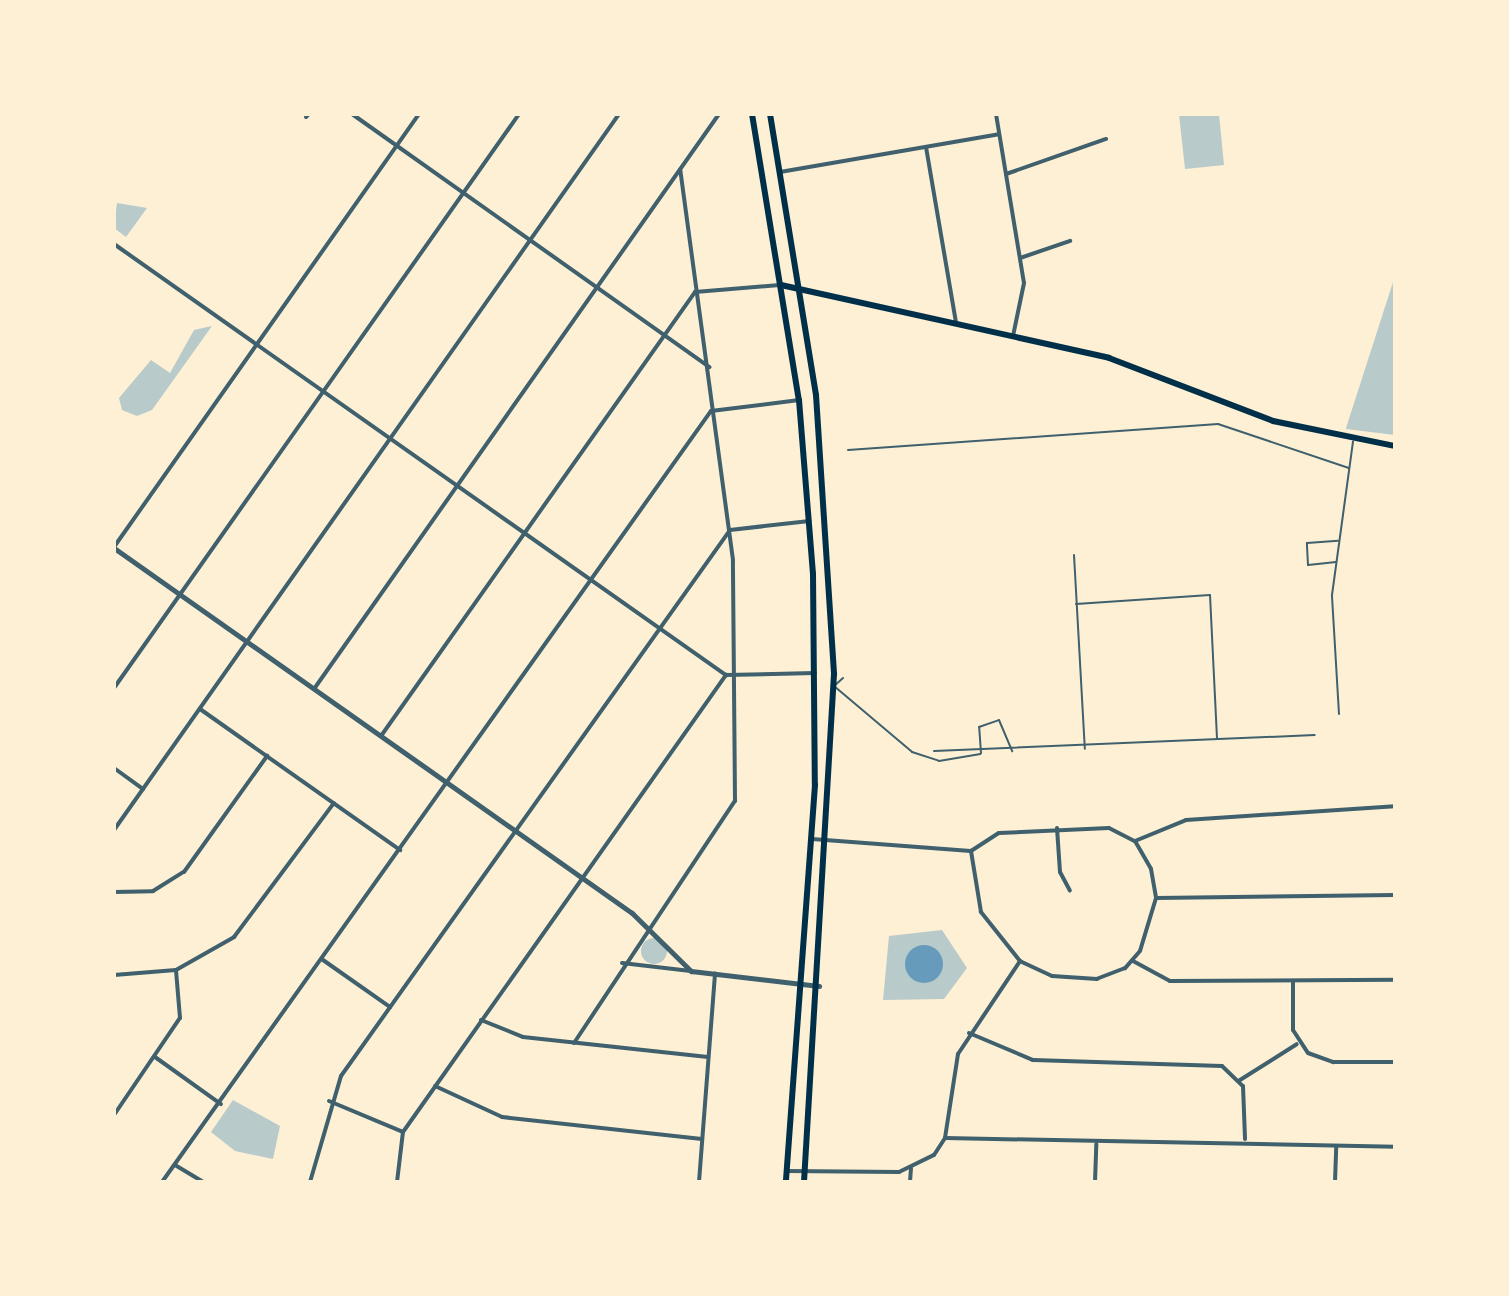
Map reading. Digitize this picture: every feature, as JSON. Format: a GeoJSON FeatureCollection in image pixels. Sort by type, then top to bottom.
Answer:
{"type":"FeatureCollection","features":[{"type":"Feature","properties":{"kind":"main road"},"geometry":{"type":"LineString","coordinates":[[752,114],[799,400],[810,521],[816,673],[812,839],[786,1182]]}},
{"type":"Feature","properties":{"kind":"main road"},"geometry":{"type":"LineString","coordinates":[[769,115],[801,289],[826,493],[834,686],[829,840],[804,1182]]}},
{"type":"Feature","properties":{"kind":"main road"},"geometry":{"type":"LineString","coordinates":[[781,285],[1109,358],[1273,421],[1353,441],[1395,446]]}},
{"type":"Feature","properties":{"kind":"street"},"geometry":{"type":"LineString","coordinates":[[352,114],[710,367]]}},
{"type":"Feature","properties":{"kind":"street"},"geometry":{"type":"LineString","coordinates":[[419,114],[114,548],[582,877],[648,926],[691,971]]}},
{"type":"Feature","properties":{"kind":"street"},"geometry":{"type":"LineString","coordinates":[[114,688],[519,114]]}},
{"type":"Feature","properties":{"kind":"street"},"geometry":{"type":"LineString","coordinates":[[114,830],[619,114]]}},
{"type":"Feature","properties":{"kind":"street"},"geometry":{"type":"LineString","coordinates":[[314,689],[719,114]]}},
{"type":"Feature","properties":{"kind":"street"},"geometry":{"type":"LineString","coordinates":[[996,114],[1024,283],[1013,336]]}},
{"type":"Feature","properties":{"kind":"street"},"geometry":{"type":"LineString","coordinates":[[780,172],[999,134]]}},
{"type":"Feature","properties":{"kind":"street"},"geometry":{"type":"LineString","coordinates":[[1006,174],[1106,139]]}},
{"type":"Feature","properties":{"kind":"street"},"geometry":{"type":"LineString","coordinates":[[926,147],[956,322]]}},
{"type":"Feature","properties":{"kind":"street"},"geometry":{"type":"LineString","coordinates":[[574,1043],[622,963],[735,801],[730,530],[700,291],[680,170]]}},
{"type":"Feature","properties":{"kind":"street"},"geometry":{"type":"LineString","coordinates":[[1020,258],[1070,241]]}},
{"type":"Feature","properties":{"kind":"street"},"geometry":{"type":"LineString","coordinates":[[114,244],[726,675]]}},
{"type":"Feature","properties":{"kind":"street"},"geometry":{"type":"LineString","coordinates":[[381,736],[664,335],[700,291],[781,285]]}},
{"type":"Feature","properties":{"kind":"street"},"geometry":{"type":"LineString","coordinates":[[162,1182],[221,1104],[591,580],[716,411],[799,400]]}},
{"type":"Feature","properties":{"kind":"street"},"geometry":{"type":"LineString","coordinates":[[310,1182],[329,1101],[390,1007],[730,530],[810,521]]}},
{"type":"Feature","properties":{"kind":"street"},"geometry":{"type":"LineString","coordinates":[[397,1182],[403,1132],[726,675],[816,673]]}},
{"type":"Feature","properties":{"kind":"street"},"geometry":{"type":"LineString","coordinates":[[200,709],[400,850]]}},
{"type":"Feature","properties":{"kind":"street"},"geometry":{"type":"LineString","coordinates":[[114,892],[153,891],[184,872],[267,756]]}},
{"type":"Feature","properties":{"kind":"street"},"geometry":{"type":"LineString","coordinates":[[114,768],[143,789]]}},
{"type":"Feature","properties":{"kind":"street"},"geometry":{"type":"LineString","coordinates":[[114,975],[176,970],[247,924],[334,803]]}},
{"type":"Feature","properties":{"kind":"street"},"geometry":{"type":"LineString","coordinates":[[1135,841],[1186,820],[1395,806]]}},
{"type":"Feature","properties":{"kind":"street"},"geometry":{"type":"LineString","coordinates":[[812,839],[971,851],[999,833],[1102,827],[1135,841],[1148,860],[1156,898],[1133,961],[1105,978],[1077,980],[1020,961],[981,912],[971,851]]}},
{"type":"Feature","properties":{"kind":"street"},"geometry":{"type":"LineString","coordinates":[[1057,828],[1060,872],[1070,891]]}},
{"type":"Feature","properties":{"kind":"street"},"geometry":{"type":"LineString","coordinates":[[1156,898],[1395,895]]}},
{"type":"Feature","properties":{"kind":"street"},"geometry":{"type":"LineString","coordinates":[[323,960],[390,1007]]}},
{"type":"Feature","properties":{"kind":"street"},"geometry":{"type":"LineString","coordinates":[[787,1171],[911,1168],[945,1138],[952,1076],[969,1033],[1020,961]]}},
{"type":"Feature","properties":{"kind":"street"},"geometry":{"type":"LineString","coordinates":[[1133,961],[1170,981],[1395,980]]}},
{"type":"Feature","properties":{"kind":"street"},"geometry":{"type":"LineString","coordinates":[[622,963],[819,986]]}},
{"type":"Feature","properties":{"kind":"street"},"geometry":{"type":"LineString","coordinates":[[114,1115],[180,1018],[176,970]]}},
{"type":"Feature","properties":{"kind":"street"},"geometry":{"type":"LineString","coordinates":[[699,1182],[715,974]]}},
{"type":"Feature","properties":{"kind":"street"},"geometry":{"type":"LineString","coordinates":[[1293,982],[1297,1044]]}},
{"type":"Feature","properties":{"kind":"street"},"geometry":{"type":"LineString","coordinates":[[481,1020],[506,1033],[708,1057]]}},
{"type":"Feature","properties":{"kind":"street"},"geometry":{"type":"LineString","coordinates":[[969,1033],[1033,1060],[1206,1063],[1240,1080]]}},
{"type":"Feature","properties":{"kind":"street"},"geometry":{"type":"LineString","coordinates":[[1240,1080],[1297,1044]]}},
{"type":"Feature","properties":{"kind":"street"},"geometry":{"type":"LineString","coordinates":[[1297,1044],[1319,1059],[1395,1062]]}},
{"type":"Feature","properties":{"kind":"street"},"geometry":{"type":"LineString","coordinates":[[155,1057],[221,1104]]}},
{"type":"Feature","properties":{"kind":"street"},"geometry":{"type":"LineString","coordinates":[[1240,1080],[1245,1140]]}},
{"type":"Feature","properties":{"kind":"street"},"geometry":{"type":"LineString","coordinates":[[435,1086],[502,1117],[702,1139]]}},
{"type":"Feature","properties":{"kind":"street"},"geometry":{"type":"LineString","coordinates":[[329,1101],[403,1132]]}},
{"type":"Feature","properties":{"kind":"street"},"geometry":{"type":"LineString","coordinates":[[945,1138],[1096,1144],[1245,1140],[1336,1147],[1395,1147]]}},
{"type":"Feature","properties":{"kind":"street"},"geometry":{"type":"LineString","coordinates":[[1095,1182],[1096,1144]]}},
{"type":"Feature","properties":{"kind":"street"},"geometry":{"type":"LineString","coordinates":[[1335,1182],[1336,1147]]}},
{"type":"Feature","properties":{"kind":"street"},"geometry":{"type":"LineString","coordinates":[[175,1165],[203,1182]]}},
{"type":"Feature","properties":{"kind":"street"},"geometry":{"type":"LineString","coordinates":[[910,1182],[911,1168]]}},
{"type":"Feature","properties":{"kind":"lane"},"geometry":{"type":"LineString","coordinates":[[848,450],[1218,424],[1349,468]]}},
{"type":"Feature","properties":{"kind":"lane"},"geometry":{"type":"LineString","coordinates":[[1339,714],[1336,562],[1353,441]]}},
{"type":"Feature","properties":{"kind":"lane"},"geometry":{"type":"LineString","coordinates":[[1336,562],[1308,565],[1307,543],[1339,540]]}},
{"type":"Feature","properties":{"kind":"lane"},"geometry":{"type":"LineString","coordinates":[[1074,555],[1085,749]]}},
{"type":"Feature","properties":{"kind":"lane"},"geometry":{"type":"LineString","coordinates":[[1076,604],[1210,595],[1217,740]]}},
{"type":"Feature","properties":{"kind":"lane"},"geometry":{"type":"LineString","coordinates":[[843,678],[834,686],[912,752],[939,761],[981,753]]}},
{"type":"Feature","properties":{"kind":"lane"},"geometry":{"type":"LineString","coordinates":[[981,753],[979,727],[999,720],[1012,753]]}},
{"type":"Feature","properties":{"kind":"lane"},"geometry":{"type":"LineString","coordinates":[[934,751],[1012,753],[1315,735]]}},
{"type":"Feature","properties":{"kind":"shaded area"},"geometry":{"type":"Polygon","coordinates":[[[1179,114],[1219,114],[1224,165],[1185,169],[1179,114]]]}},
{"type":"Feature","properties":{"kind":"shaded area"},"geometry":{"type":"Polygon","coordinates":[[[117,203],[147,208],[126,237],[114,228],[117,203]]]}},
{"type":"Feature","properties":{"kind":"shaded area"},"geometry":{"type":"Polygon","coordinates":[[[1395,276],[1395,435],[1346,429],[1346,428],[1395,276]]]}},
{"type":"Feature","properties":{"kind":"shaded area"},"geometry":{"type":"Polygon","coordinates":[[[212,326],[152,410],[137,416],[122,410],[119,398],[151,360],[170,373],[194,330],[212,326]]]}},
{"type":"Feature","properties":{"kind":"shaded area"},"geometry":{"type":"Polygon","coordinates":[[[942,930],[967,968],[944,999],[883,1000],[889,936],[942,930]]]}},
{"type":"Feature","properties":{"kind":"shaded area"},"geometry":{"type":"Polygon","coordinates":[[[654,938],[664,941],[667,951],[664,961],[654,964],[644,961],[641,951],[644,941],[654,938]]]}},
{"type":"Feature","properties":{"kind":"shaded area"},"geometry":{"type":"Polygon","coordinates":[[[233,1100],[280,1126],[273,1159],[235,1151],[211,1132],[233,1100]]]}},
{"type":"Feature","properties":{"kind":"water"},"geometry":{"type":"Polygon","coordinates":[[[924,945],[938,950],[943,964],[938,978],[924,983],[910,978],[905,964],[910,950],[924,945]]]}}]}
